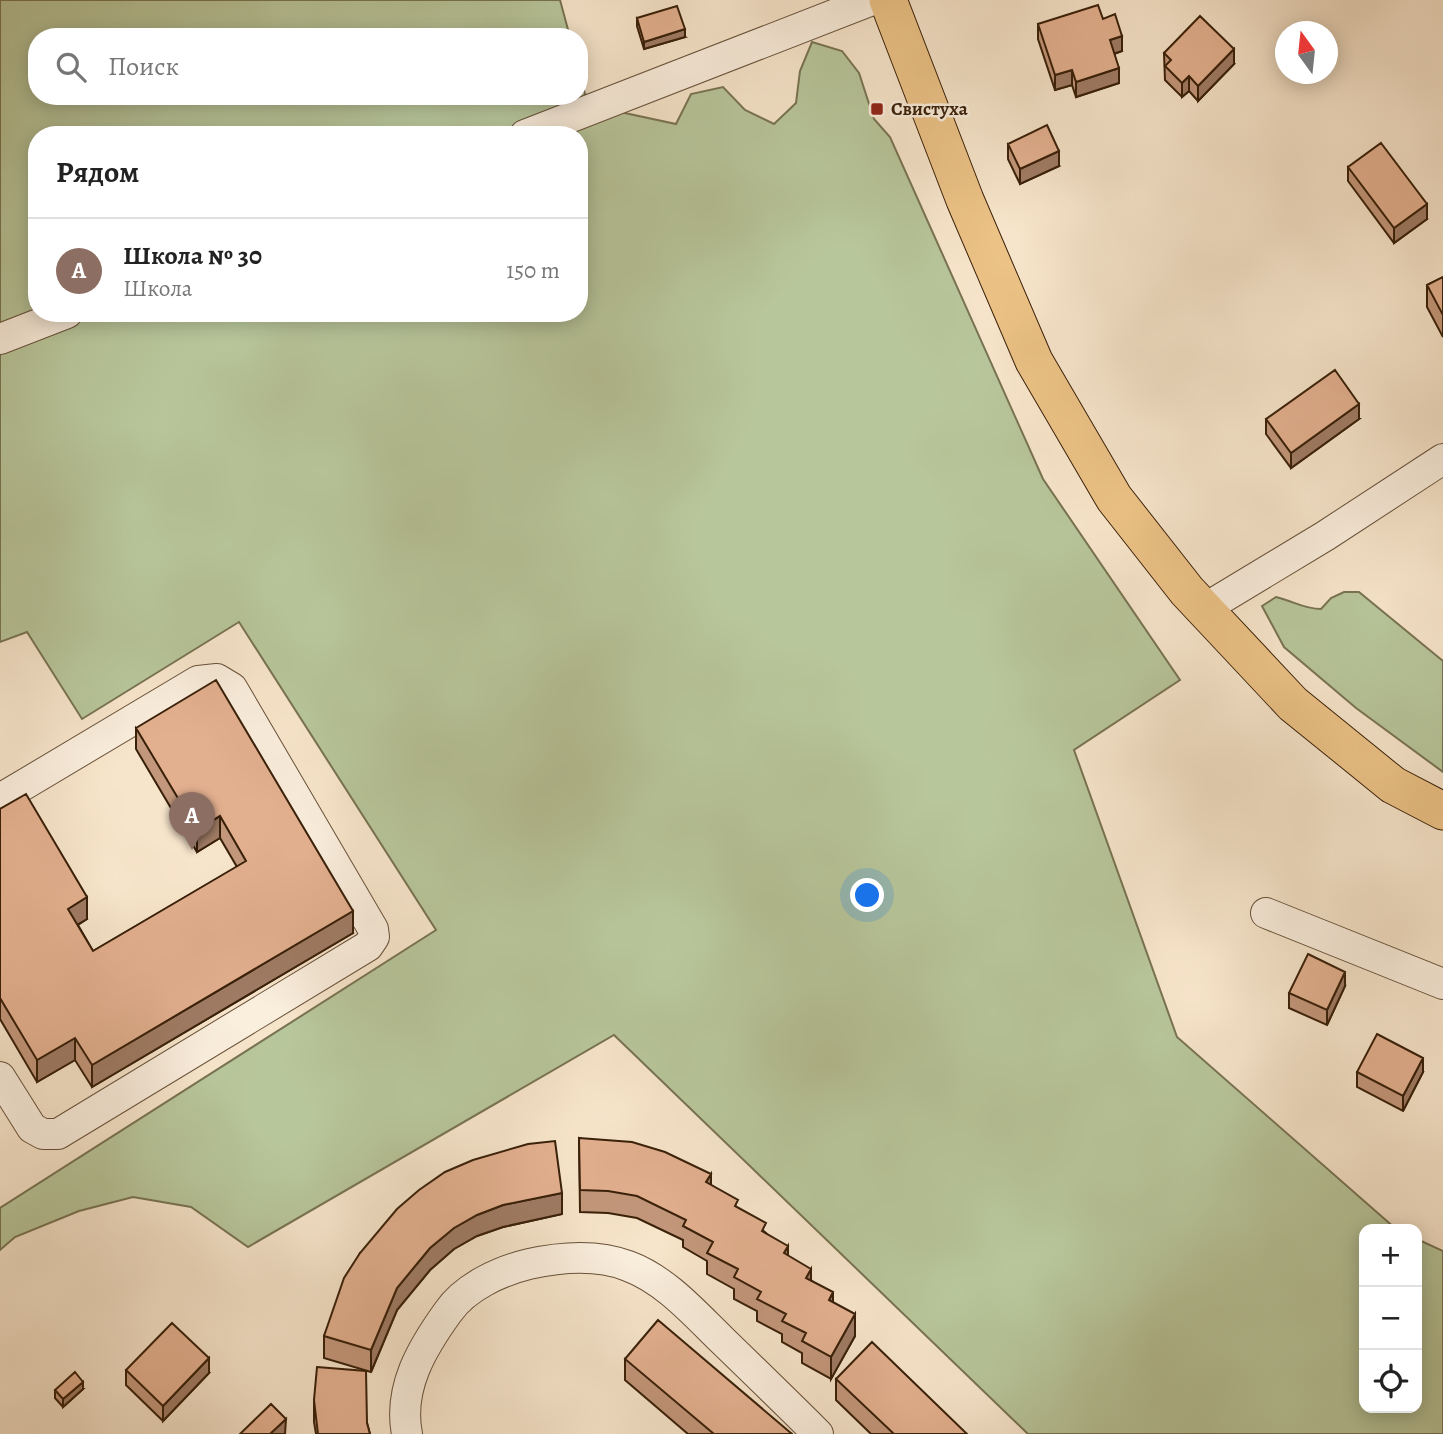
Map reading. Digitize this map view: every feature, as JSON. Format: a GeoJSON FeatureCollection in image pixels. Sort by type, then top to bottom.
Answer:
{"type":"FeatureCollection","features":[{"type":"Feature","properties":{"kind":"main road"},"geometry":{"type":"LineString","coordinates":[[888,0],[965,200],[1034,361],[1114,498],[1187,591],[1293,704],[1393,785],[1443,811]]}},
{"type":"Feature","properties":{"kind":"street"},"geometry":{"type":"LineString","coordinates":[[548,126],[872,0]]}},
{"type":"Feature","properties":{"kind":"street"},"geometry":{"type":"LineString","coordinates":[[0,339],[44,322]]}},
{"type":"Feature","properties":{"kind":"street"},"geometry":{"type":"LineString","coordinates":[[1204,609],[1325,536],[1443,459]]}},
{"type":"Feature","properties":{"kind":"street"},"geometry":{"type":"LineString","coordinates":[[0,799],[198,681],[216,679],[232,688],[373,929],[374,937],[368,946],[58,1134],[43,1134],[32,1128],[0,1077]]}},
{"type":"Feature","properties":{"kind":"street"},"geometry":{"type":"LineString","coordinates":[[1266,913],[1443,984]]}},
{"type":"Feature","properties":{"kind":"street"},"geometry":{"type":"LineString","coordinates":[[407,1434],[405,1422],[409,1381],[426,1342],[450,1308],[482,1282],[515,1268],[549,1260],[588,1257],[628,1265],[657,1281],[684,1303],[818,1434]]}},
{"type":"Feature","properties":{"kind":"green space"},"geometry":{"type":"Polygon","coordinates":[[[0,0],[560,0],[568,28],[28,28],[28,105],[588,105],[588,96],[611,110],[676,124],[691,94],[723,87],[745,110],[774,124],[796,103],[800,71],[812,42],[842,51],[859,73],[874,119],[890,137],[1043,479],[1180,680],[1074,750],[1177,1037],[1390,1224],[1359,1224],[1359,1413],[1422,1413],[1422,1241],[1443,1251],[1443,1434],[1028,1434],[614,1035],[248,1247],[191,1207],[133,1197],[79,1211],[15,1237],[0,1250],[0,1208],[436,930],[239,622],[82,719],[27,632],[0,642],[0,0]]]}},
{"type":"Feature","properties":{"kind":"green space"},"geometry":{"type":"Polygon","coordinates":[[[1344,592],[1359,592],[1443,661],[1443,772],[1356,708],[1284,647],[1262,606],[1276,597],[1321,609],[1331,598],[1344,592]]]}},
{"type":"Feature","properties":{"kind":"building"},"geometry":{"type":"Polygon","coordinates":[[[1098,5],[1103,19],[1115,14],[1122,36],[1110,40],[1119,68],[1076,82],[1072,70],[1055,75],[1038,24],[1098,5]]]}},
{"type":"Feature","properties":{"kind":"building"},"geometry":{"type":"Polygon","coordinates":[[[677,6],[685,29],[644,42],[637,18],[677,6]]]}},
{"type":"Feature","properties":{"kind":"building"},"geometry":{"type":"Polygon","coordinates":[[[1200,16],[1234,49],[1198,86],[1189,76],[1182,83],[1165,66],[1171,60],[1164,53],[1200,16]]]}},
{"type":"Feature","properties":{"kind":"building"},"geometry":{"type":"Polygon","coordinates":[[[1047,125],[1059,151],[1020,169],[1008,144],[1047,125]]]}},
{"type":"Feature","properties":{"kind":"building"},"geometry":{"type":"Polygon","coordinates":[[[1381,143],[1427,204],[1394,228],[1348,167],[1381,143]]]}},
{"type":"Feature","properties":{"kind":"building"},"geometry":{"type":"Polygon","coordinates":[[[1443,277],[1443,315],[1427,285],[1443,277]]]}},
{"type":"Feature","properties":{"kind":"building"},"geometry":{"type":"Polygon","coordinates":[[[1335,370],[1359,404],[1291,453],[1266,419],[1335,370]]]}},
{"type":"Feature","properties":{"kind":"building"},"geometry":{"type":"Polygon","coordinates":[[[216,680],[353,911],[92,1065],[75,1038],[37,1060],[0,998],[0,809],[26,794],[87,897],[68,909],[93,951],[246,861],[220,816],[197,830],[136,728],[216,680]]]}},
{"type":"Feature","properties":{"kind":"building"},"geometry":{"type":"Polygon","coordinates":[[[1308,954],[1345,972],[1327,1010],[1289,993],[1308,954]]]}},
{"type":"Feature","properties":{"kind":"building"},"geometry":{"type":"Polygon","coordinates":[[[1377,1034],[1423,1058],[1403,1096],[1357,1072],[1377,1034]]]}},
{"type":"Feature","properties":{"kind":"building"},"geometry":{"type":"Polygon","coordinates":[[[579,1138],[632,1142],[665,1152],[711,1174],[706,1182],[738,1200],[735,1206],[766,1223],[762,1231],[788,1246],[784,1253],[811,1269],[806,1278],[833,1292],[829,1300],[855,1314],[831,1357],[802,1341],[806,1333],[782,1321],[786,1314],[757,1299],[761,1292],[734,1277],[738,1269],[707,1253],[713,1242],[683,1226],[686,1220],[637,1196],[580,1190],[579,1138]]]}},
{"type":"Feature","properties":{"kind":"building"},"geometry":{"type":"Polygon","coordinates":[[[555,1141],[562,1193],[503,1205],[454,1228],[430,1248],[397,1288],[371,1350],[324,1336],[344,1278],[360,1253],[397,1209],[419,1190],[445,1172],[473,1160],[528,1144],[555,1141]]]}},
{"type":"Feature","properties":{"kind":"building"},"geometry":{"type":"Polygon","coordinates":[[[658,1320],[792,1434],[714,1434],[625,1359],[658,1320]]]}},
{"type":"Feature","properties":{"kind":"building"},"geometry":{"type":"Polygon","coordinates":[[[172,1323],[209,1358],[163,1406],[126,1370],[172,1323]]]}},
{"type":"Feature","properties":{"kind":"building"},"geometry":{"type":"Polygon","coordinates":[[[872,1342],[967,1434],[894,1434],[836,1379],[872,1342]]]}},
{"type":"Feature","properties":{"kind":"building"},"geometry":{"type":"Polygon","coordinates":[[[317,1367],[366,1371],[367,1423],[370,1434],[318,1434],[314,1400],[317,1367]]]}},
{"type":"Feature","properties":{"kind":"building"},"geometry":{"type":"Polygon","coordinates":[[[75,1372],[83,1382],[63,1399],[55,1390],[75,1372]]]}},
{"type":"Feature","properties":{"kind":"building"},"geometry":{"type":"Polygon","coordinates":[[[271,1404],[286,1419],[270,1434],[240,1434],[271,1404]]]}},
{"type":"Feature","properties":{"kind":"place","name":"Свистуха"},"geometry":{"type":"Point","coordinates":[877,109]}},
{"type":"Feature","properties":{"kind":"place","name":"Школа № 30"},"geometry":{"type":"Point","coordinates":[192,850]}}]}
